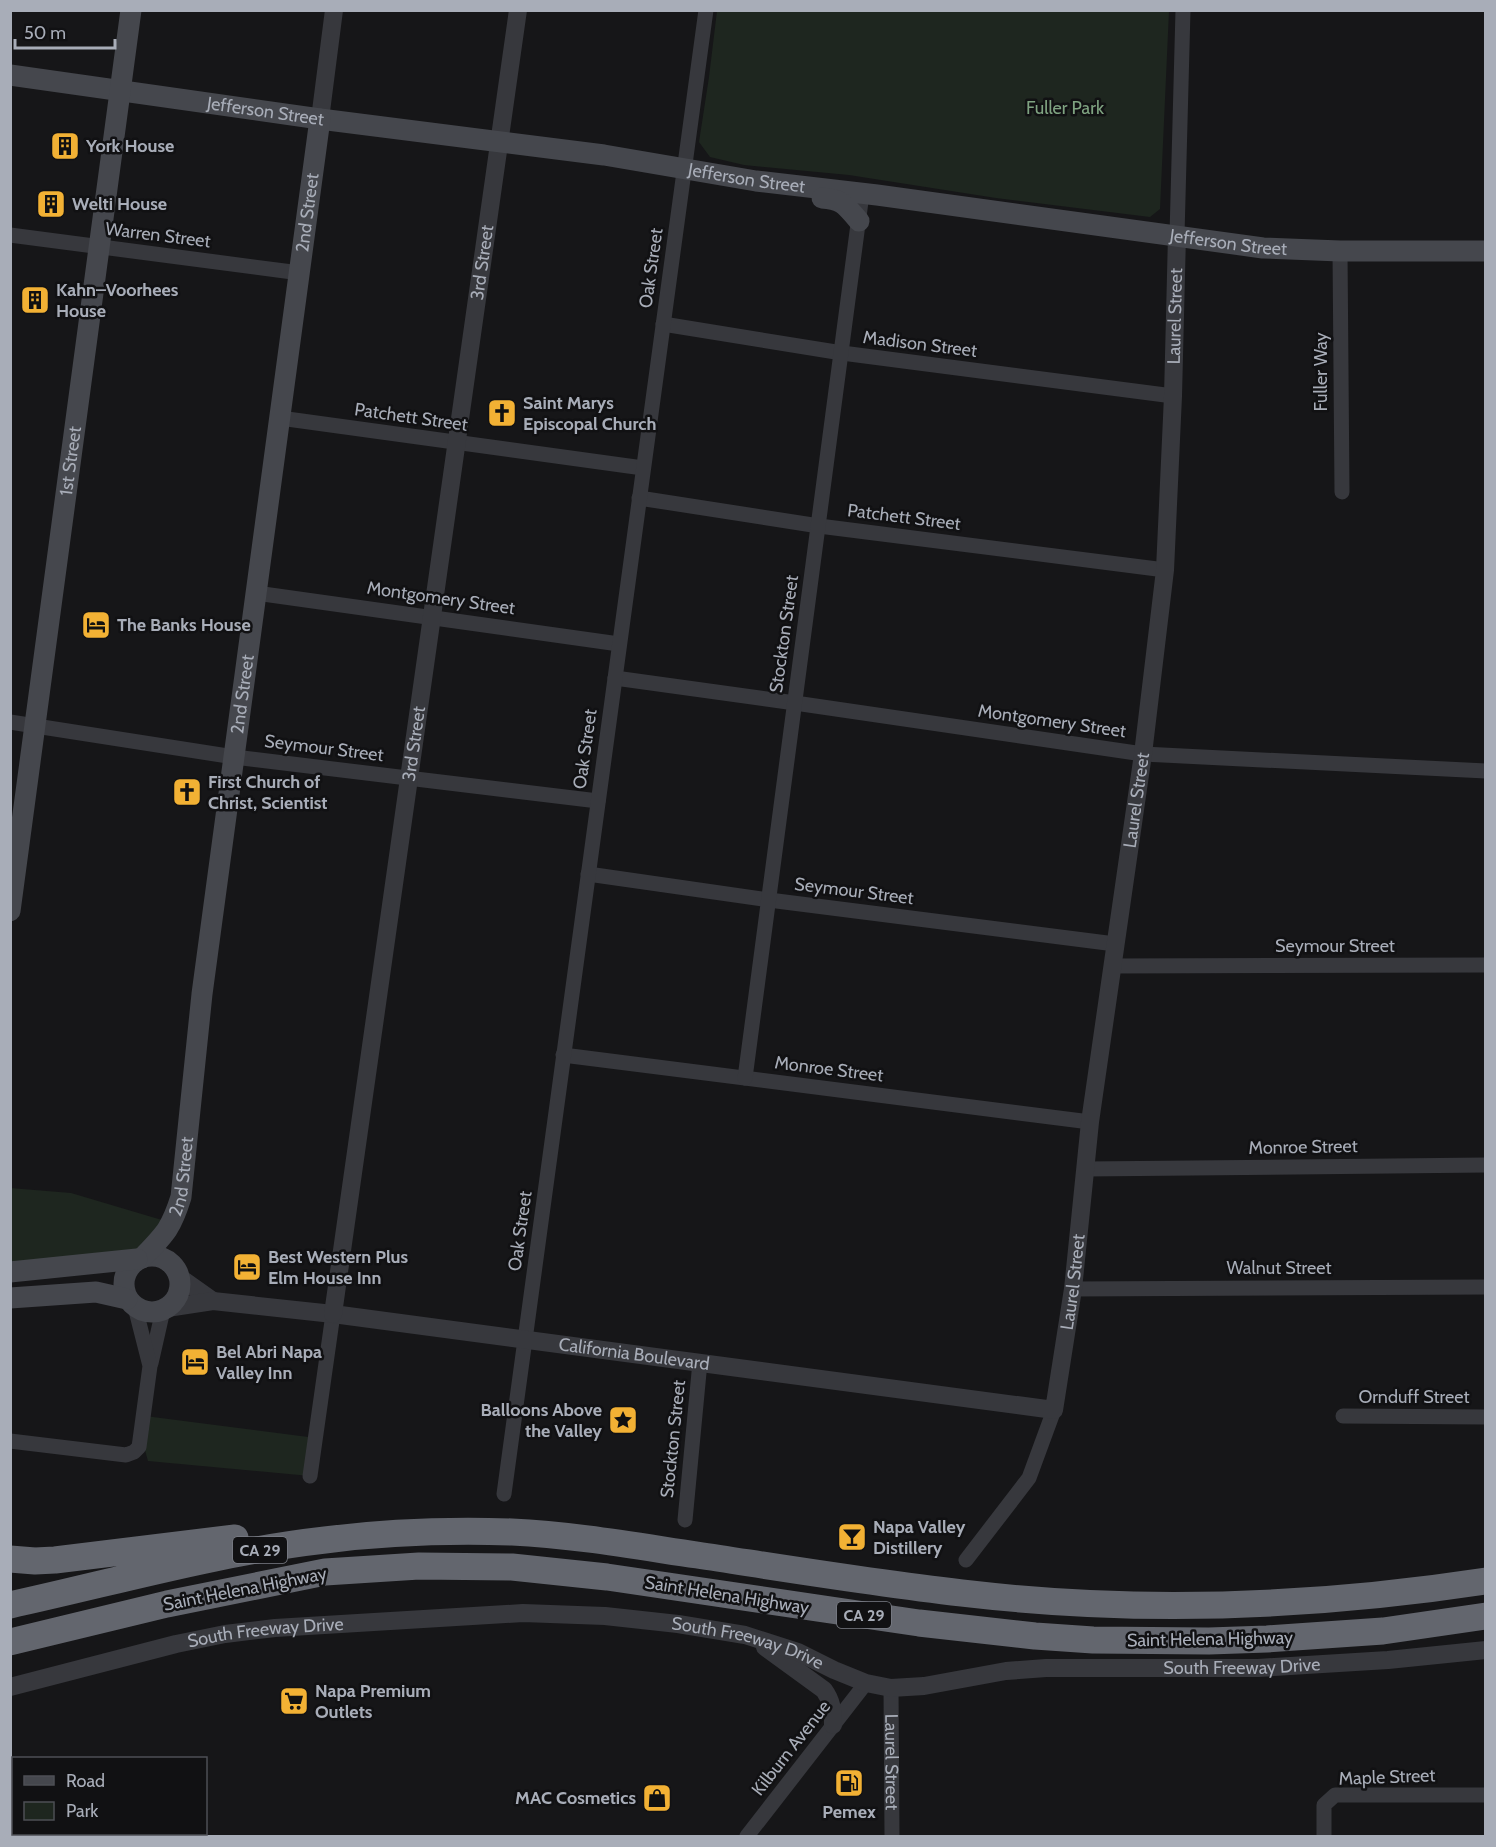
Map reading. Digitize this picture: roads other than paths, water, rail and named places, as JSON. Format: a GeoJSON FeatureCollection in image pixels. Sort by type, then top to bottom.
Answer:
{"type":"FeatureCollection","features":[{"type":"Feature","properties":{"kind":"highway"},"geometry":{"type":"LineString","coordinates":[[10,1559],[55,1560],[183,1544],[390,1524],[444,1525],[514,1532]]}},
{"type":"Feature","properties":{"kind":"highway","name":"Saint Helena Highway"},"geometry":{"type":"LineString","coordinates":[[10,1605],[213,1559],[323,1540],[418,1531],[514,1532],[610,1542],[970,1594],[1086,1604],[1260,1605],[1376,1596],[1485,1581]]}},
{"type":"Feature","properties":{"kind":"highway","name":"Saint Helena Highway"},"geometry":{"type":"LineString","coordinates":[[10,1641],[244,1587],[325,1572],[419,1566],[512,1567],[607,1576],[977,1630],[1093,1640],[1209,1641],[1325,1636],[1383,1631],[1485,1616]]}},
{"type":"Feature","properties":{"kind":"highway"},"geometry":{"type":"LineString","coordinates":[[10,1657],[244,1587]]}},
{"type":"Feature","properties":{"kind":"main road","name":"1st Street"},"geometry":{"type":"LineString","coordinates":[[10,911],[131,10]]}},
{"type":"Feature","properties":{"kind":"main road","name":"Jefferson Street"},"geometry":{"type":"LineString","coordinates":[[10,75],[500,142],[784,184],[1263,248],[1340,251],[1485,251]]}},
{"type":"Feature","properties":{"kind":"main road","name":"2nd Street"},"geometry":{"type":"LineString","coordinates":[[140,1258],[162,1237],[172,1223],[181,1197],[202,994],[320,119]]}},
{"type":"Feature","properties":{"kind":"main road"},"geometry":{"type":"LineString","coordinates":[[784,184],[794,194],[837,199],[846,205],[859,221]]}},
{"type":"Feature","properties":{"kind":"main road"},"geometry":{"type":"LineString","coordinates":[[10,1272],[150,1256],[168,1261],[179,1277],[180,1286],[178,1295],[165,1309],[150,1313],[131,1303],[96,1292],[10,1298]]}},
{"type":"Feature","properties":{"kind":"main road"},"geometry":{"type":"LineString","coordinates":[[131,1303],[124,1290],[124,1280],[127,1271],[140,1258]]}},
{"type":"Feature","properties":{"kind":"street","name":"2nd Street"},"geometry":{"type":"LineString","coordinates":[[320,119],[334,10]]}},
{"type":"Feature","properties":{"kind":"street","name":"3rd Street"},"geometry":{"type":"LineString","coordinates":[[310,1476],[518,10]]}},
{"type":"Feature","properties":{"kind":"street","name":"Oak Street"},"geometry":{"type":"LineString","coordinates":[[504,1494],[706,10]]}},
{"type":"Feature","properties":{"kind":"street","name":"Laurel Street"},"geometry":{"type":"LineString","coordinates":[[966,1560],[1029,1478],[1054,1410],[1073,1289],[1090,1122],[1143,754],[1165,570],[1173,396],[1183,10]]}},
{"type":"Feature","properties":{"kind":"street","name":"Stockton Street"},"geometry":{"type":"LineString","coordinates":[[745,1078],[862,194]]}},
{"type":"Feature","properties":{"kind":"street","name":"Warren Street"},"geometry":{"type":"LineString","coordinates":[[10,235],[300,273]]}},
{"type":"Feature","properties":{"kind":"street","name":"Fuller Way"},"geometry":{"type":"LineString","coordinates":[[1340,251],[1342,492]]}},
{"type":"Feature","properties":{"kind":"street","name":"Madison Street"},"geometry":{"type":"LineString","coordinates":[[663,324],[842,353],[1173,396]]}},
{"type":"Feature","properties":{"kind":"street","name":"Patchett Street"},"geometry":{"type":"LineString","coordinates":[[280,418],[643,468]]}},
{"type":"Feature","properties":{"kind":"street","name":"Patchett Street"},"geometry":{"type":"LineString","coordinates":[[639,498],[819,526],[1165,570]]}},
{"type":"Feature","properties":{"kind":"street","name":"Montgomery Street"},"geometry":{"type":"LineString","coordinates":[[256,592],[620,644]]}},
{"type":"Feature","properties":{"kind":"street","name":"Montgomery Street"},"geometry":{"type":"LineString","coordinates":[[615,678],[1143,754],[1485,771]]}},
{"type":"Feature","properties":{"kind":"street","name":"Seymour Street"},"geometry":{"type":"LineString","coordinates":[[10,722],[36,724],[234,757],[598,801]]}},
{"type":"Feature","properties":{"kind":"street","name":"Seymour Street"},"geometry":{"type":"LineString","coordinates":[[588,874],[769,900],[1115,944]]}},
{"type":"Feature","properties":{"kind":"street","name":"Seymour Street"},"geometry":{"type":"LineString","coordinates":[[1112,966],[1485,965]]}},
{"type":"Feature","properties":{"kind":"street","name":"Monroe Street"},"geometry":{"type":"LineString","coordinates":[[563,1055],[1090,1122]]}},
{"type":"Feature","properties":{"kind":"street","name":"Monroe Street"},"geometry":{"type":"LineString","coordinates":[[1085,1169],[1485,1165]]}},
{"type":"Feature","properties":{"kind":"street","name":"California Boulevard"},"geometry":{"type":"LineString","coordinates":[[179,1277],[213,1301]]}},
{"type":"Feature","properties":{"kind":"street","name":"Walnut Street"},"geometry":{"type":"LineString","coordinates":[[1073,1289],[1485,1287]]}},
{"type":"Feature","properties":{"kind":"street","name":"California Boulevard"},"geometry":{"type":"LineString","coordinates":[[165,1309],[213,1301],[333,1314],[1054,1410]]}},
{"type":"Feature","properties":{"kind":"street"},"geometry":{"type":"LineString","coordinates":[[131,1303],[150,1366]]}},
{"type":"Feature","properties":{"kind":"street"},"geometry":{"type":"LineString","coordinates":[[10,1441],[126,1455],[134,1452],[142,1439],[150,1366],[165,1309]]}},
{"type":"Feature","properties":{"kind":"street","name":"Stockton Street"},"geometry":{"type":"LineString","coordinates":[[685,1520],[700,1362]]}},
{"type":"Feature","properties":{"kind":"street","name":"Ornduff Street"},"geometry":{"type":"LineString","coordinates":[[1343,1416],[1485,1417]]}},
{"type":"Feature","properties":{"kind":"street","name":"South Freeway Drive"},"geometry":{"type":"LineString","coordinates":[[10,1687],[176,1644],[225,1635],[286,1627],[498,1614],[555,1613],[657,1622],[745,1635],[798,1652],[866,1683],[891,1688],[924,1686],[1006,1671],[1046,1668],[1258,1668],[1398,1660],[1485,1650]]}},
{"type":"Feature","properties":{"kind":"street"},"geometry":{"type":"LineString","coordinates":[[745,1635],[790,1664],[824,1690],[833,1708],[833,1725]]}},
{"type":"Feature","properties":{"kind":"street","name":"Kilburn Avenue"},"geometry":{"type":"LineString","coordinates":[[747,1836],[866,1683]]}},
{"type":"Feature","properties":{"kind":"street","name":"Laurel Street"},"geometry":{"type":"LineString","coordinates":[[891,1688],[892,1836]]}},
{"type":"Feature","properties":{"kind":"street","name":"Maple Street"},"geometry":{"type":"LineString","coordinates":[[1324,1836],[1324,1805],[1335,1795],[1485,1795]]}},
{"type":"Feature","properties":{"kind":"place","name":"York House"},"geometry":{"type":"Point","coordinates":[65,146]}},
{"type":"Feature","properties":{"kind":"place","name":"Welti House"},"geometry":{"type":"Point","coordinates":[51,204]}},
{"type":"Feature","properties":{"kind":"place","name":"Kahn–Voorhees House"},"geometry":{"type":"Point","coordinates":[35,300]}},
{"type":"Feature","properties":{"kind":"place","name":"Saint Marys Episcopal Church"},"geometry":{"type":"Point","coordinates":[502,413]}},
{"type":"Feature","properties":{"kind":"place","name":"The Banks House"},"geometry":{"type":"Point","coordinates":[96,625]}},
{"type":"Feature","properties":{"kind":"place","name":"First Church of Christ, Scientist"},"geometry":{"type":"Point","coordinates":[187,792]}},
{"type":"Feature","properties":{"kind":"place","name":"Best Western Plus Elm House Inn"},"geometry":{"type":"Point","coordinates":[247,1267]}},
{"type":"Feature","properties":{"kind":"place","name":"Bel Abri Napa Valley Inn"},"geometry":{"type":"Point","coordinates":[195,1362]}},
{"type":"Feature","properties":{"kind":"place","name":"Balloons Above the Valley"},"geometry":{"type":"Point","coordinates":[623,1420]}},
{"type":"Feature","properties":{"kind":"place","name":"Napa Valley Distillery"},"geometry":{"type":"Point","coordinates":[852,1537]}},
{"type":"Feature","properties":{"kind":"place","name":"Napa Premium Outlets"},"geometry":{"type":"Point","coordinates":[294,1701]}},
{"type":"Feature","properties":{"kind":"place","name":"Pemex"},"geometry":{"type":"Point","coordinates":[849,1783]}},
{"type":"Feature","properties":{"kind":"place","name":"MAC Cosmetics"},"geometry":{"type":"Point","coordinates":[657,1798]}},
{"type":"Feature","properties":{"kind":"park label","name":"Fuller Park"},"geometry":{"type":"Point","coordinates":[1065,108]}}]}
